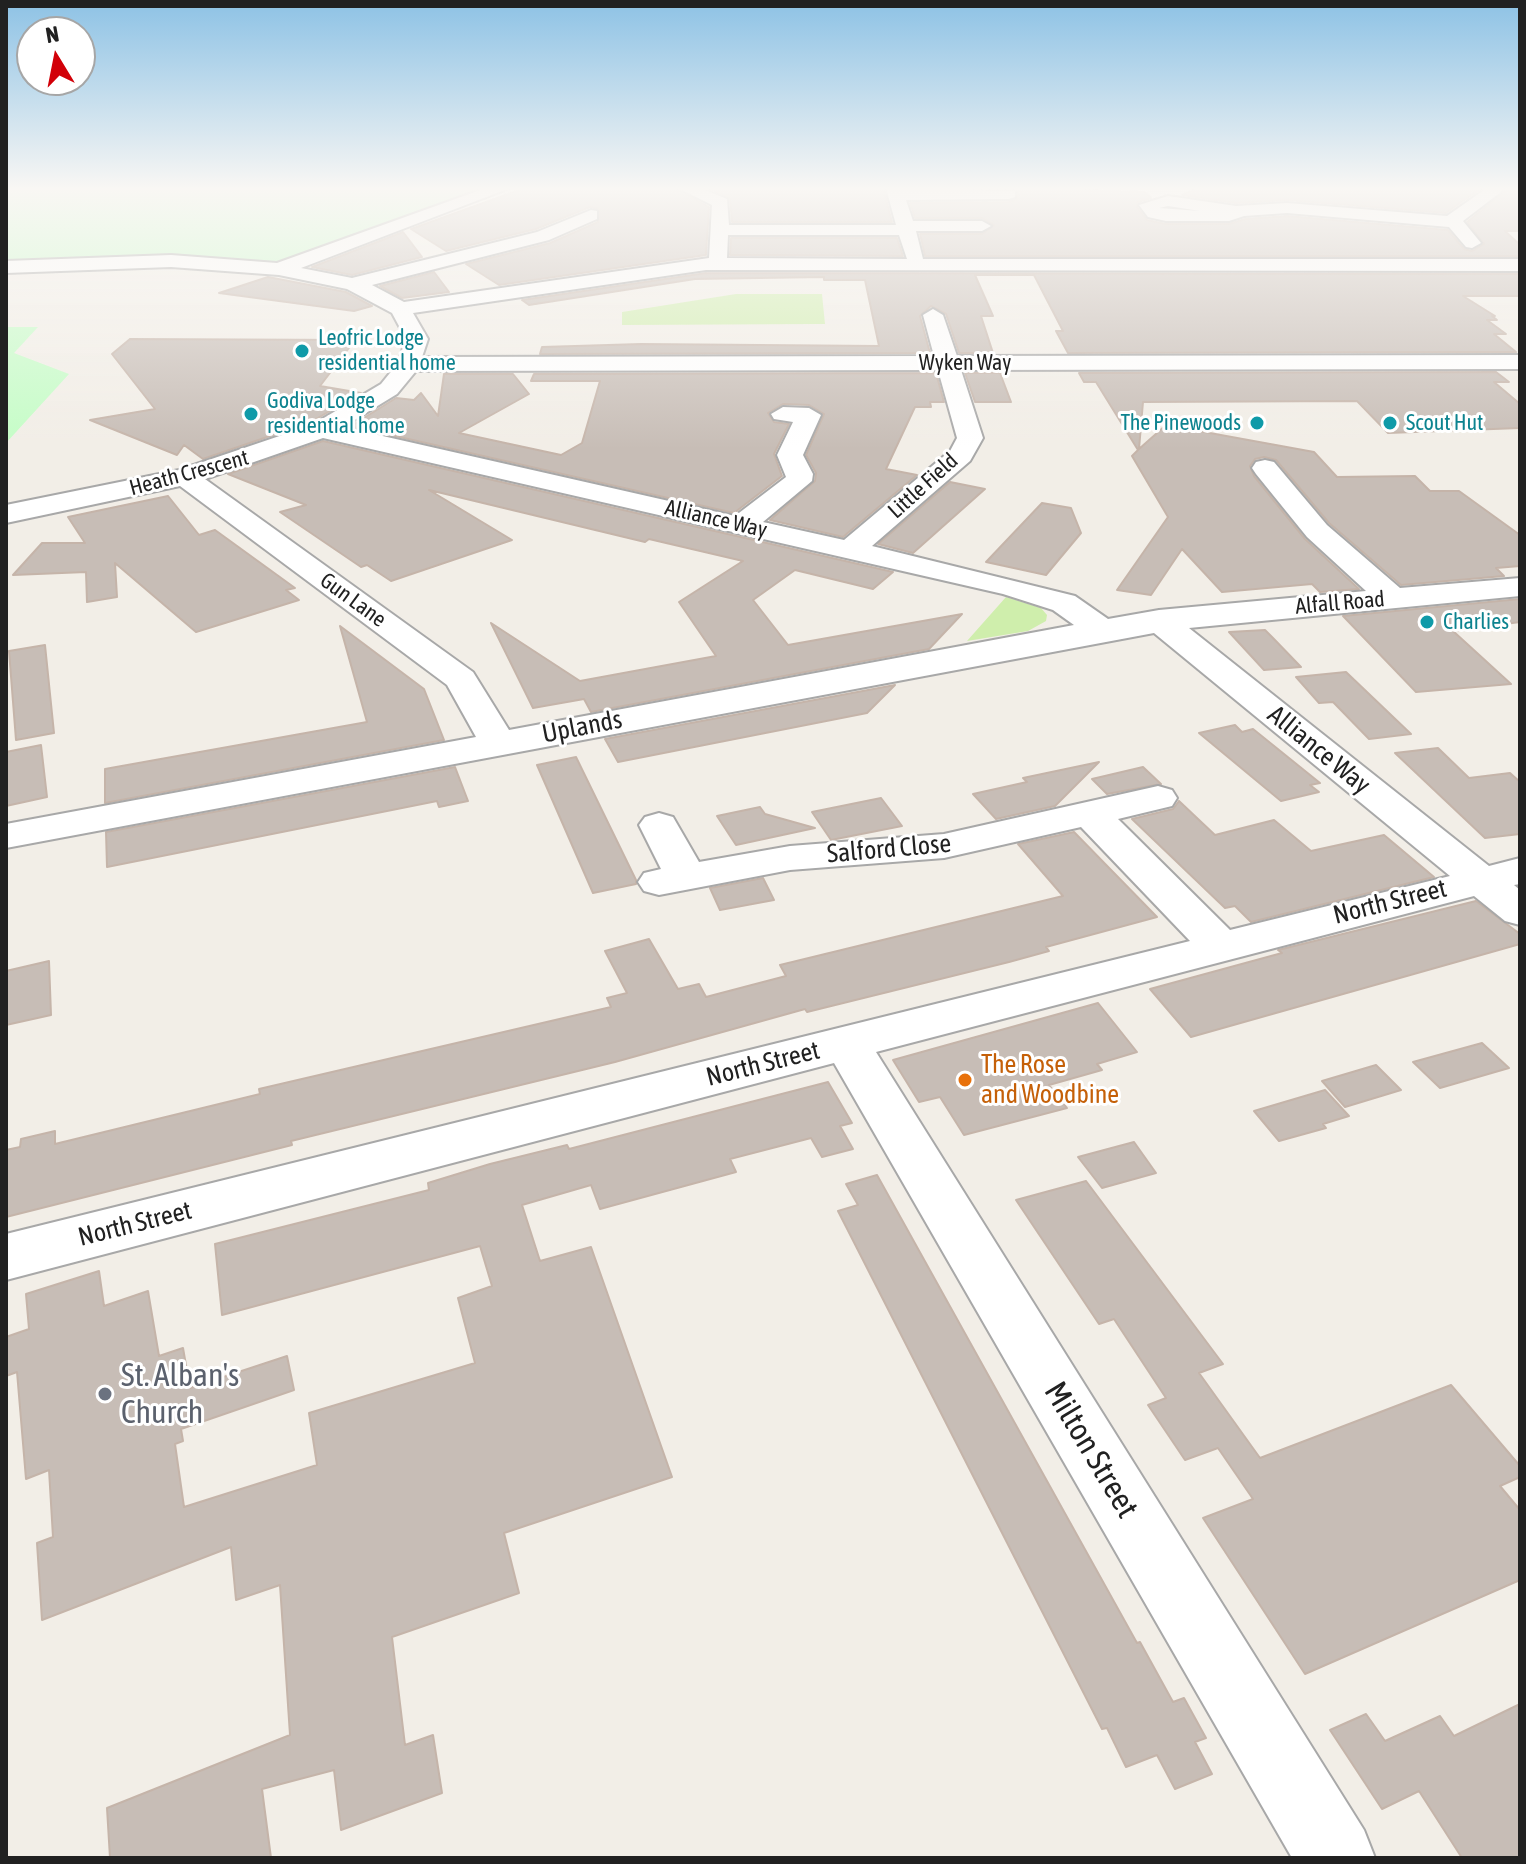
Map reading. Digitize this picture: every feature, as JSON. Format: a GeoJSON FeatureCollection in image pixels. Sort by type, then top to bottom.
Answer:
{"type":"FeatureCollection","features":[{"type":"Feature","properties":{"kind":"street"},"geometry":{"type":"LineString","coordinates":[[308,275],[352,284],[400,309],[414,328],[417,339],[409,364]]}},
{"type":"Feature","properties":{"kind":"street"},"geometry":{"type":"LineString","coordinates":[[352,284],[388,275]]}},
{"type":"Feature","properties":{"kind":"street"},"geometry":{"type":"LineString","coordinates":[[400,309],[636,275]]}},
{"type":"Feature","properties":{"kind":"street","name":"Little Field"},"geometry":{"type":"LineString","coordinates":[[850,550],[961,455],[970,438],[920,275]]}},
{"type":"Feature","properties":{"kind":"street"},"geometry":{"type":"LineString","coordinates":[[1112,275],[1120,287]]}},
{"type":"Feature","properties":{"kind":"street"},"geometry":{"type":"LineString","coordinates":[[1315,275],[1330,289]]}},
{"type":"Feature","properties":{"kind":"street","name":"Wyken Way"},"geometry":{"type":"LineString","coordinates":[[409,364],[1520,362]]}},
{"type":"Feature","properties":{"kind":"street","name":"Heath Crescent"},"geometry":{"type":"LineString","coordinates":[[6,514],[185,477],[321,430],[389,389],[409,364]]}},
{"type":"Feature","properties":{"kind":"street"},"geometry":{"type":"LineString","coordinates":[[741,525],[798,481],[800,474],[790,455],[809,415],[783,414]]}},
{"type":"Feature","properties":{"kind":"street","name":"Alliance Way"},"geometry":{"type":"LineString","coordinates":[[321,430],[1043,595],[1074,609],[1102,630]]}},
{"type":"Feature","properties":{"kind":"street"},"geometry":{"type":"LineString","coordinates":[[1265,468],[1317,531],[1392,598]]}},
{"type":"Feature","properties":{"kind":"street","name":"Gun Lane"},"geometry":{"type":"LineString","coordinates":[[185,477],[461,679],[498,743]]}},
{"type":"Feature","properties":{"kind":"street","name":"Alfall Road"},"geometry":{"type":"LineString","coordinates":[[1159,620],[1520,587]]}},
{"type":"Feature","properties":{"kind":"street","name":"Alliance Way"},"geometry":{"type":"LineString","coordinates":[[1159,620],[1499,875],[1520,912]]}},
{"type":"Feature","properties":{"kind":"street","name":"Uplands"},"geometry":{"type":"LineString","coordinates":[[6,836],[1159,620]]}},
{"type":"Feature","properties":{"kind":"street","name":"Salford Close"},"geometry":{"type":"LineString","coordinates":[[659,825],[672,879],[790,858],[944,846],[1158,798]]}},
{"type":"Feature","properties":{"kind":"street"},"geometry":{"type":"LineString","coordinates":[[1091,814],[1219,945]]}},
{"type":"Feature","properties":{"kind":"street","name":"North Street"},"geometry":{"type":"LineString","coordinates":[[6,1257],[1499,875]]}},
{"type":"Feature","properties":{"kind":"street","name":"Milton Street"},"geometry":{"type":"LineString","coordinates":[[846,1043],[1336,1858]]}},
{"type":"Feature","properties":{"kind":"green space"},"geometry":{"type":"Polygon","coordinates":[[[736,294],[822,294],[825,324],[622,325],[622,312],[736,294]]]}},
{"type":"Feature","properties":{"kind":"green space"},"geometry":{"type":"Polygon","coordinates":[[[6,327],[38,327],[14,353],[69,374],[6,443],[6,327]]]}},
{"type":"Feature","properties":{"kind":"green space"},"geometry":{"type":"Polygon","coordinates":[[[1006,597],[1041,608],[1047,615],[1046,621],[1028,631],[967,641],[1006,597]]]}},
{"type":"Feature","properties":{"kind":"building"},"geometry":{"type":"Polygon","coordinates":[[[422,275],[436,275],[449,292],[402,298],[380,286],[422,275]]]}},
{"type":"Feature","properties":{"kind":"building"},"geometry":{"type":"Polygon","coordinates":[[[483,275],[568,275],[499,285],[483,275]]]}},
{"type":"Feature","properties":{"kind":"building"},"geometry":{"type":"Polygon","coordinates":[[[692,275],[1520,275],[1520,296],[1463,296],[1495,316],[1492,316],[1497,320],[1487,320],[1506,334],[1494,334],[1516,352],[1068,353],[1056,331],[1063,331],[1034,275],[975,275],[993,316],[981,316],[993,353],[959,353],[946,314],[931,306],[920,316],[930,353],[540,354],[542,347],[641,344],[879,346],[865,280],[824,280],[824,277],[695,279],[529,305],[522,300],[692,275]]]}},
{"type":"Feature","properties":{"kind":"building"},"geometry":{"type":"Polygon","coordinates":[[[268,277],[346,292],[372,306],[354,311],[219,293],[268,277]]]}},
{"type":"Feature","properties":{"kind":"building"},"geometry":{"type":"Polygon","coordinates":[[[130,339],[355,340],[320,386],[361,393],[311,422],[203,459],[184,445],[177,455],[90,420],[155,409],[112,354],[130,339]]]}},
{"type":"Feature","properties":{"kind":"building"},"geometry":{"type":"Polygon","coordinates":[[[1496,372],[1509,382],[1494,382],[1520,404],[1520,428],[1388,433],[1357,401],[1143,402],[1139,449],[1166,425],[1314,452],[1337,477],[1415,476],[1430,491],[1459,491],[1520,535],[1520,566],[1496,568],[1504,576],[1401,585],[1329,523],[1276,460],[1264,457],[1255,459],[1250,466],[1254,476],[1305,539],[1359,589],[1320,592],[1312,584],[1222,592],[1182,549],[1151,595],[1117,590],[1168,517],[1132,456],[1138,450],[1096,382],[1084,382],[1079,373],[1496,372]]]}},
{"type":"Feature","properties":{"kind":"building"},"geometry":{"type":"Polygon","coordinates":[[[936,373],[944,402],[930,402],[931,407],[915,407],[886,469],[917,475],[843,537],[770,520],[815,481],[816,473],[806,455],[824,414],[809,405],[783,404],[768,413],[774,422],[789,424],[774,454],[782,476],[734,513],[351,426],[396,398],[414,400],[421,393],[438,416],[444,374],[513,374],[529,394],[459,433],[561,455],[582,443],[600,381],[531,381],[534,374],[936,373]]]}},
{"type":"Feature","properties":{"kind":"building"},"geometry":{"type":"Polygon","coordinates":[[[965,373],[1000,373],[1011,402],[975,402],[965,373]]]}},
{"type":"Feature","properties":{"kind":"building"},"geometry":{"type":"Polygon","coordinates":[[[323,441],[893,572],[873,589],[795,570],[753,600],[788,645],[962,614],[929,649],[591,712],[584,699],[533,708],[491,623],[580,681],[716,656],[679,602],[743,561],[649,539],[645,542],[429,490],[512,540],[391,581],[367,565],[361,567],[280,512],[306,505],[228,474],[323,441]]]}},
{"type":"Feature","properties":{"kind":"building"},"geometry":{"type":"Polygon","coordinates":[[[950,482],[985,489],[913,553],[878,544],[950,482]]]}},
{"type":"Feature","properties":{"kind":"building"},"geometry":{"type":"Polygon","coordinates":[[[168,496],[199,535],[215,530],[295,588],[286,590],[299,600],[196,632],[115,563],[117,597],[87,602],[86,572],[13,575],[42,543],[85,543],[68,517],[168,496]]]}},
{"type":"Feature","properties":{"kind":"building"},"geometry":{"type":"Polygon","coordinates":[[[1042,503],[1071,508],[1081,533],[1046,575],[986,562],[1042,503]]]}},
{"type":"Feature","properties":{"kind":"building"},"geometry":{"type":"Polygon","coordinates":[[[1520,599],[1520,622],[1453,631],[1511,684],[1416,692],[1343,616],[1520,599]]]}},
{"type":"Feature","properties":{"kind":"building"},"geometry":{"type":"Polygon","coordinates":[[[340,626],[424,689],[444,740],[105,803],[105,769],[367,722],[340,626]]]}},
{"type":"Feature","properties":{"kind":"building"},"geometry":{"type":"Polygon","coordinates":[[[1265,630],[1301,667],[1264,670],[1229,632],[1265,630]]]}},
{"type":"Feature","properties":{"kind":"building"},"geometry":{"type":"Polygon","coordinates":[[[45,645],[54,733],[16,740],[9,651],[45,645]]]}},
{"type":"Feature","properties":{"kind":"building"},"geometry":{"type":"Polygon","coordinates":[[[1346,672],[1411,734],[1369,739],[1333,702],[1319,703],[1296,677],[1346,672]]]}},
{"type":"Feature","properties":{"kind":"building"},"geometry":{"type":"Polygon","coordinates":[[[895,685],[867,713],[618,762],[605,739],[895,685]]]}},
{"type":"Feature","properties":{"kind":"building"},"geometry":{"type":"Polygon","coordinates":[[[1235,725],[1242,732],[1253,729],[1320,783],[1310,785],[1319,792],[1281,801],[1199,733],[1235,725]]]}},
{"type":"Feature","properties":{"kind":"building"},"geometry":{"type":"Polygon","coordinates":[[[41,745],[47,797],[6,806],[6,752],[41,745]]]}},
{"type":"Feature","properties":{"kind":"building"},"geometry":{"type":"Polygon","coordinates":[[[1438,748],[1469,778],[1510,773],[1520,782],[1520,834],[1485,838],[1395,753],[1438,748]]]}},
{"type":"Feature","properties":{"kind":"building"},"geometry":{"type":"Polygon","coordinates":[[[576,757],[636,884],[593,893],[537,765],[576,757]]]}},
{"type":"Feature","properties":{"kind":"building"},"geometry":{"type":"Polygon","coordinates":[[[1099,762],[1055,806],[996,819],[973,794],[1027,782],[1023,778],[1099,762]]]}},
{"type":"Feature","properties":{"kind":"building"},"geometry":{"type":"Polygon","coordinates":[[[455,767],[468,801],[439,807],[437,801],[107,867],[106,832],[455,767]]]}},
{"type":"Feature","properties":{"kind":"building"},"geometry":{"type":"Polygon","coordinates":[[[1143,767],[1161,784],[1107,794],[1092,779],[1143,767]]]}},
{"type":"Feature","properties":{"kind":"building"},"geometry":{"type":"Polygon","coordinates":[[[881,798],[902,826],[831,840],[812,812],[881,798]]]}},
{"type":"Feature","properties":{"kind":"building"},"geometry":{"type":"Polygon","coordinates":[[[1179,801],[1215,835],[1274,820],[1311,851],[1384,835],[1434,877],[1251,922],[1235,906],[1225,908],[1132,819],[1173,809],[1179,801]]]}},
{"type":"Feature","properties":{"kind":"building"},"geometry":{"type":"Polygon","coordinates":[[[760,807],[765,814],[815,828],[736,845],[717,816],[760,807]]]}},
{"type":"Feature","properties":{"kind":"building"},"geometry":{"type":"Polygon","coordinates":[[[1074,832],[1157,917],[1046,947],[1049,951],[1009,962],[807,1012],[805,1009],[615,1062],[291,1141],[292,1145],[6,1217],[6,1150],[20,1147],[21,1139],[55,1131],[55,1144],[260,1094],[259,1089],[611,1007],[607,998],[627,993],[605,951],[649,939],[678,989],[699,984],[706,997],[786,976],[780,965],[1063,896],[1018,844],[1074,832]]]}},
{"type":"Feature","properties":{"kind":"building"},"geometry":{"type":"Polygon","coordinates":[[[763,878],[774,900],[720,910],[710,888],[763,878]]]}},
{"type":"Feature","properties":{"kind":"building"},"geometry":{"type":"Polygon","coordinates":[[[1476,901],[1520,934],[1520,944],[1191,1037],[1150,989],[1282,953],[1278,950],[1476,901]]]}},
{"type":"Feature","properties":{"kind":"building"},"geometry":{"type":"Polygon","coordinates":[[[49,961],[51,1015],[6,1025],[6,971],[49,961]]]}},
{"type":"Feature","properties":{"kind":"building"},"geometry":{"type":"Polygon","coordinates":[[[1098,1003],[1137,1052],[1097,1064],[1102,1070],[1049,1085],[1067,1108],[964,1135],[940,1097],[919,1102],[893,1060],[1098,1003]]]}},
{"type":"Feature","properties":{"kind":"building"},"geometry":{"type":"Polygon","coordinates":[[[1482,1043],[1509,1068],[1440,1088],[1413,1062],[1482,1043]]]}},
{"type":"Feature","properties":{"kind":"building"},"geometry":{"type":"Polygon","coordinates":[[[1376,1065],[1401,1090],[1345,1107],[1322,1081],[1376,1065]]]}},
{"type":"Feature","properties":{"kind":"building"},"geometry":{"type":"Polygon","coordinates":[[[828,1082],[852,1123],[840,1126],[853,1149],[822,1157],[811,1138],[730,1159],[736,1172],[600,1209],[591,1185],[522,1205],[540,1261],[591,1247],[672,1477],[504,1533],[519,1593],[392,1637],[405,1745],[433,1735],[442,1793],[341,1830],[334,1770],[262,1789],[271,1858],[110,1858],[107,1808],[290,1735],[280,1585],[236,1600],[231,1547],[42,1620],[37,1543],[53,1537],[49,1470],[26,1479],[17,1372],[6,1376],[6,1337],[29,1329],[26,1294],[99,1271],[104,1306],[148,1291],[159,1356],[183,1348],[190,1388],[287,1356],[294,1390],[181,1429],[183,1441],[175,1444],[184,1507],[317,1465],[309,1413],[475,1363],[458,1298],[492,1286],[480,1246],[222,1315],[215,1244],[429,1190],[428,1183],[490,1164],[567,1145],[569,1149],[828,1082]]]}},
{"type":"Feature","properties":{"kind":"building"},"geometry":{"type":"Polygon","coordinates":[[[1325,1090],[1349,1116],[1323,1124],[1326,1128],[1279,1141],[1254,1111],[1325,1090]]]}},
{"type":"Feature","properties":{"kind":"building"},"geometry":{"type":"Polygon","coordinates":[[[1134,1142],[1156,1173],[1102,1188],[1078,1157],[1134,1142]]]}},
{"type":"Feature","properties":{"kind":"building"},"geometry":{"type":"Polygon","coordinates":[[[877,1175],[1137,1643],[1140,1642],[1173,1702],[1184,1698],[1206,1738],[1195,1742],[1212,1774],[1175,1789],[1157,1755],[1126,1767],[1107,1728],[1102,1729],[838,1211],[858,1205],[846,1184],[877,1175]]]}},
{"type":"Feature","properties":{"kind":"building"},"geometry":{"type":"Polygon","coordinates":[[[1086,1181],[1223,1364],[1199,1373],[1260,1458],[1451,1385],[1520,1466],[1520,1477],[1500,1486],[1520,1510],[1520,1580],[1305,1674],[1203,1518],[1253,1499],[1218,1448],[1185,1460],[1148,1405],[1166,1398],[1114,1319],[1099,1324],[1016,1200],[1086,1181]]]}},
{"type":"Feature","properties":{"kind":"building"},"geometry":{"type":"Polygon","coordinates":[[[1520,1704],[1520,1858],[1462,1858],[1419,1791],[1382,1809],[1330,1730],[1366,1714],[1385,1741],[1440,1716],[1454,1736],[1520,1704]]]}},
{"type":"Feature","properties":{"kind":"place","name":"Leofric Lodge residential home"},"geometry":{"type":"Point","coordinates":[302,351]}},
{"type":"Feature","properties":{"kind":"place","name":"Godiva Lodge residential home"},"geometry":{"type":"Point","coordinates":[251,414]}},
{"type":"Feature","properties":{"kind":"place","name":"The Pinewoods"},"geometry":{"type":"Point","coordinates":[1257,423]}},
{"type":"Feature","properties":{"kind":"place","name":"Scout Hut"},"geometry":{"type":"Point","coordinates":[1390,423]}},
{"type":"Feature","properties":{"kind":"place","name":"Charlies"},"geometry":{"type":"Point","coordinates":[1427,622]}},
{"type":"Feature","properties":{"kind":"place","name":"The Rose and Woodbine"},"geometry":{"type":"Point","coordinates":[965,1080]}},
{"type":"Feature","properties":{"kind":"place","name":"St. Alban's Church"},"geometry":{"type":"Point","coordinates":[105,1394]}}]}
